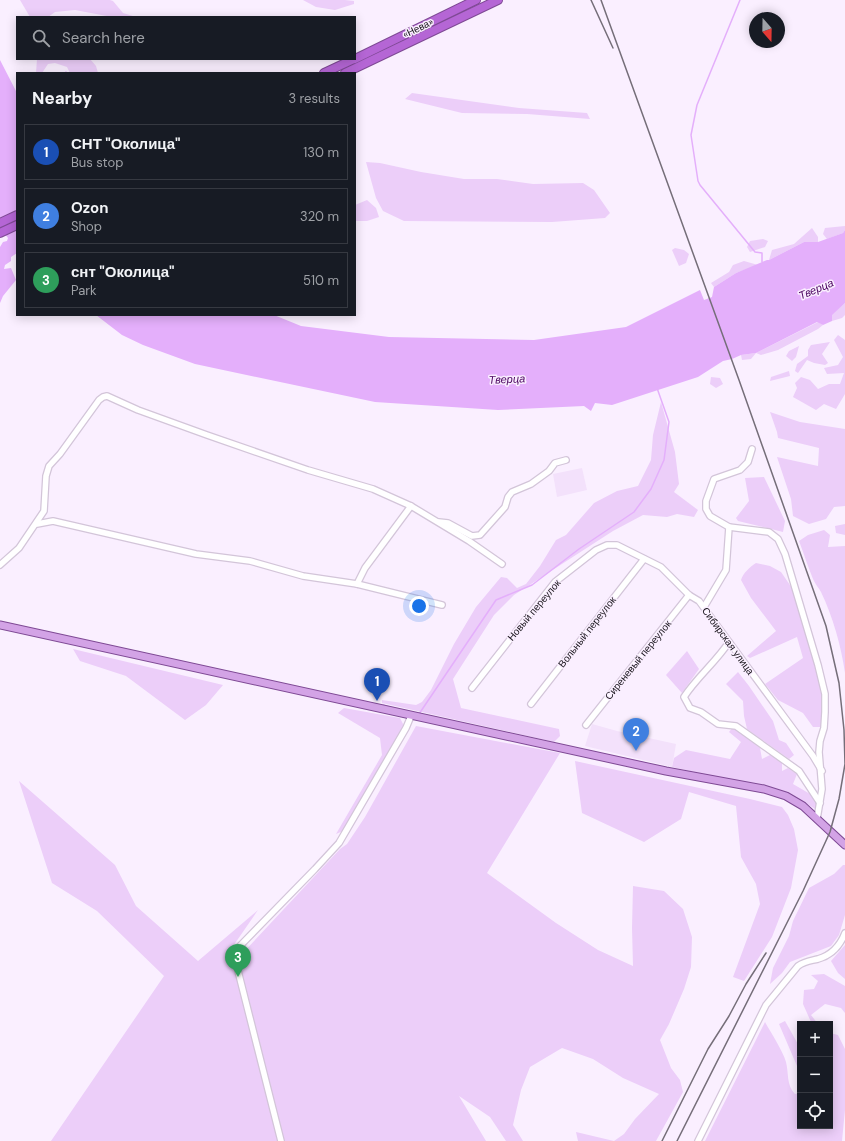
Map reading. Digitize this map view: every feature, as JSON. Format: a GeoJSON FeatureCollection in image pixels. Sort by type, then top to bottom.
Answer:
{"type":"FeatureCollection","features":[{"type":"Feature","properties":{"kind":"highway","name":"«Нева»"},"geometry":{"type":"LineString","coordinates":[[356,58],[476,0]]}},
{"type":"Feature","properties":{"kind":"highway","name":"«Нева»"},"geometry":{"type":"LineString","coordinates":[[347,72],[498,0]]}},
{"type":"Feature","properties":{"kind":"highway","name":"«Нева»"},"geometry":{"type":"LineString","coordinates":[[326,72],[352,60]]}},
{"type":"Feature","properties":{"kind":"highway"},"geometry":{"type":"LineString","coordinates":[[0,223],[16,215]]}},
{"type":"Feature","properties":{"kind":"highway"},"geometry":{"type":"LineString","coordinates":[[0,233],[16,225]]}},
{"type":"Feature","properties":{"kind":"main road"},"geometry":{"type":"LineString","coordinates":[[0,626],[666,771],[764,789],[781,794],[795,801],[845,844]]}},
{"type":"Feature","properties":{"kind":"street"},"geometry":{"type":"LineString","coordinates":[[0,565],[19,548],[44,511],[46,476],[49,466],[60,454],[99,400],[107,396],[138,410],[193,430],[308,470],[373,489],[411,506],[469,541],[502,564]]}},
{"type":"Feature","properties":{"kind":"street"},"geometry":{"type":"LineString","coordinates":[[752,449],[748,462],[740,470],[714,479],[706,501],[706,509],[710,516],[729,527],[769,532],[778,539],[785,554],[818,665],[825,694],[824,722],[819,752],[822,771],[822,789],[816,819]]}},
{"type":"Feature","properties":{"kind":"street"},"geometry":{"type":"LineString","coordinates":[[436,521],[448,523],[472,536],[480,535],[505,507],[508,497],[512,492],[531,484],[549,471],[555,463],[566,460]]}},
{"type":"Feature","properties":{"kind":"street"},"geometry":{"type":"LineString","coordinates":[[357,584],[365,568],[411,506]]}},
{"type":"Feature","properties":{"kind":"street"},"geometry":{"type":"LineString","coordinates":[[36,524],[53,521],[196,554],[250,561],[303,576],[357,584],[442,605]]}},
{"type":"Feature","properties":{"kind":"street"},"geometry":{"type":"LineString","coordinates":[[704,607],[726,570],[729,527]]}},
{"type":"Feature","properties":{"kind":"street","name":"Сибирская улица"},"geometry":{"type":"LineString","coordinates":[[607,544],[617,545],[661,567],[689,595],[699,600],[813,756],[822,771]]}},
{"type":"Feature","properties":{"kind":"street","name":"Новый переулок"},"geometry":{"type":"LineString","coordinates":[[472,688],[555,582],[596,550],[607,544]]}},
{"type":"Feature","properties":{"kind":"street","name":"Вольный переулок"},"geometry":{"type":"LineString","coordinates":[[531,704],[644,559]]}},
{"type":"Feature","properties":{"kind":"street","name":"Сиреневый переулок"},"geometry":{"type":"LineString","coordinates":[[586,725],[689,595]]}},
{"type":"Feature","properties":{"kind":"street"},"geometry":{"type":"LineString","coordinates":[[729,642],[722,652],[692,685],[684,697],[690,708],[702,712],[718,724],[736,726],[799,771],[820,803]]}},
{"type":"Feature","properties":{"kind":"street"},"geometry":{"type":"LineString","coordinates":[[281,1141],[234,952],[339,843],[406,728],[411,716]]}},
{"type":"Feature","properties":{"kind":"street"},"geometry":{"type":"LineString","coordinates":[[698,1141],[766,1005],[798,966],[804,961],[818,959],[830,954],[839,945],[845,933]]}},
{"type":"Feature","properties":{"kind":"shaded area"},"geometry":{"type":"Polygon","coordinates":[[[20,0],[110,0],[113,1],[123,13],[133,16],[107,16],[75,10],[55,12],[49,16],[29,16],[20,0]]]}},
{"type":"Feature","properties":{"kind":"shaded area"},"geometry":{"type":"Polygon","coordinates":[[[303,0],[345,0],[354,1],[354,4],[335,10],[316,7],[303,0]]]}},
{"type":"Feature","properties":{"kind":"shaded area"},"geometry":{"type":"Polygon","coordinates":[[[37,60],[91,60],[96,66],[98,72],[70,72],[67,67],[55,63],[48,64],[43,72],[36,72],[37,60]]]}},
{"type":"Feature","properties":{"kind":"shaded area"},"geometry":{"type":"Polygon","coordinates":[[[412,93],[519,108],[587,113],[590,119],[527,114],[462,113],[405,99],[412,93]]]}},
{"type":"Feature","properties":{"kind":"shaded area"},"geometry":{"type":"Polygon","coordinates":[[[366,162],[380,163],[464,179],[497,179],[533,184],[583,183],[594,190],[610,213],[605,218],[552,222],[404,221],[383,211],[376,198],[366,162]]]}},
{"type":"Feature","properties":{"kind":"shaded area"},"geometry":{"type":"Polygon","coordinates":[[[367,200],[376,208],[379,217],[367,221],[356,221],[356,205],[367,200]]]}},
{"type":"Feature","properties":{"kind":"shaded area"},"geometry":{"type":"Polygon","coordinates":[[[845,226],[843,233],[827,239],[823,234],[825,228],[845,226]]]}},
{"type":"Feature","properties":{"kind":"shaded area"},"geometry":{"type":"Polygon","coordinates":[[[812,228],[818,237],[818,242],[804,242],[769,260],[772,250],[794,244],[812,228]]]}},
{"type":"Feature","properties":{"kind":"shaded area"},"geometry":{"type":"Polygon","coordinates":[[[763,239],[768,241],[765,247],[750,252],[747,247],[750,241],[763,239]]]}},
{"type":"Feature","properties":{"kind":"shaded area"},"geometry":{"type":"Polygon","coordinates":[[[675,248],[684,250],[689,254],[686,263],[679,266],[672,250],[675,248]]]}},
{"type":"Feature","properties":{"kind":"shaded area"},"geometry":{"type":"Polygon","coordinates":[[[744,261],[758,265],[736,273],[714,287],[711,283],[729,272],[733,265],[744,261]]]}},
{"type":"Feature","properties":{"kind":"shaded area"},"geometry":{"type":"Polygon","coordinates":[[[845,303],[845,315],[842,318],[832,321],[831,315],[845,303]]]}},
{"type":"Feature","properties":{"kind":"shaded area"},"geometry":{"type":"Polygon","coordinates":[[[818,322],[823,325],[778,350],[761,355],[756,353],[818,322]]]}},
{"type":"Feature","properties":{"kind":"shaded area"},"geometry":{"type":"Polygon","coordinates":[[[838,335],[845,340],[845,394],[836,409],[824,404],[816,410],[793,397],[797,388],[795,383],[801,377],[810,380],[818,389],[829,384],[840,384],[844,373],[827,374],[824,368],[838,365],[843,357],[834,340],[838,335]]]}},
{"type":"Feature","properties":{"kind":"shaded area"},"geometry":{"type":"Polygon","coordinates":[[[830,342],[822,354],[828,363],[825,365],[807,360],[798,373],[795,371],[797,364],[808,356],[808,350],[811,345],[830,342]]]}},
{"type":"Feature","properties":{"kind":"shaded area"},"geometry":{"type":"Polygon","coordinates":[[[799,346],[796,357],[792,361],[786,356],[789,351],[799,346]]]}},
{"type":"Feature","properties":{"kind":"shaded area"},"geometry":{"type":"Polygon","coordinates":[[[756,353],[751,359],[742,360],[741,355],[756,353]]]}},
{"type":"Feature","properties":{"kind":"shaded area"},"geometry":{"type":"Polygon","coordinates":[[[789,371],[790,376],[770,381],[771,377],[789,371]]]}},
{"type":"Feature","properties":{"kind":"shaded area"},"geometry":{"type":"Polygon","coordinates":[[[711,377],[720,378],[723,384],[716,388],[710,384],[711,377]]]}},
{"type":"Feature","properties":{"kind":"shaded area"},"geometry":{"type":"Polygon","coordinates":[[[661,402],[675,452],[679,484],[674,492],[698,510],[694,517],[677,514],[667,517],[643,515],[613,531],[514,595],[494,615],[453,679],[461,708],[559,729],[560,736],[554,742],[382,703],[382,700],[416,705],[422,702],[431,690],[454,644],[476,607],[501,577],[507,578],[517,588],[526,584],[540,566],[556,540],[566,535],[594,503],[617,491],[638,486],[651,460],[653,435],[661,402]]]}},
{"type":"Feature","properties":{"kind":"shaded area"},"geometry":{"type":"Polygon","coordinates":[[[770,412],[800,422],[845,429],[845,506],[834,507],[826,519],[809,524],[793,516],[791,499],[777,457],[818,466],[819,448],[778,438],[770,412]]]}},
{"type":"Feature","properties":{"kind":"shaded area"},"geometry":{"type":"Polygon","coordinates":[[[582,468],[587,490],[557,497],[553,474],[582,468]]]}},
{"type":"Feature","properties":{"kind":"shaded area"},"geometry":{"type":"Polygon","coordinates":[[[764,477],[785,521],[783,532],[738,521],[736,518],[749,501],[745,478],[764,477]]]}},
{"type":"Feature","properties":{"kind":"shaded area"},"geometry":{"type":"Polygon","coordinates":[[[845,524],[845,535],[836,533],[835,526],[845,524]]]}},
{"type":"Feature","properties":{"kind":"shaded area"},"geometry":{"type":"Polygon","coordinates":[[[824,530],[830,535],[828,547],[845,546],[845,673],[833,621],[821,592],[813,579],[799,541],[808,535],[824,530]]]}},
{"type":"Feature","properties":{"kind":"shaded area"},"geometry":{"type":"Polygon","coordinates":[[[756,563],[770,566],[781,572],[792,588],[818,673],[823,706],[821,727],[813,727],[803,713],[778,700],[765,684],[803,658],[797,637],[750,658],[747,656],[776,631],[751,598],[741,580],[747,570],[756,563]]]}},
{"type":"Feature","properties":{"kind":"shaded area"},"geometry":{"type":"Polygon","coordinates":[[[73,649],[223,685],[206,705],[185,720],[126,676],[80,661],[73,649]]]}},
{"type":"Feature","properties":{"kind":"shaded area"},"geometry":{"type":"Polygon","coordinates":[[[687,651],[699,669],[682,693],[666,675],[687,651]]]}},
{"type":"Feature","properties":{"kind":"shaded area"},"geometry":{"type":"Polygon","coordinates":[[[738,672],[773,721],[779,740],[786,743],[794,755],[789,759],[747,729],[743,701],[726,684],[738,672]]]}},
{"type":"Feature","properties":{"kind":"shaded area"},"geometry":{"type":"Polygon","coordinates":[[[344,708],[400,718],[404,726],[343,831],[336,834],[382,755],[380,738],[338,713],[344,708]]]}},
{"type":"Feature","properties":{"kind":"shaded area"},"geometry":{"type":"Polygon","coordinates":[[[592,724],[676,744],[672,767],[585,746],[592,724]]]}},
{"type":"Feature","properties":{"kind":"shaded area"},"geometry":{"type":"Polygon","coordinates":[[[416,726],[560,753],[487,873],[556,923],[598,950],[633,966],[633,886],[664,891],[683,909],[692,937],[691,967],[684,989],[669,1024],[660,1040],[671,1068],[680,1080],[683,1092],[656,1141],[614,1141],[624,1134],[635,1119],[659,1094],[623,1078],[593,1059],[562,1048],[530,1067],[521,1090],[513,1125],[523,1141],[506,1141],[490,1117],[459,1096],[486,1141],[51,1141],[164,976],[97,911],[52,883],[19,781],[115,865],[136,906],[198,961],[258,910],[229,952],[231,963],[240,956],[340,849],[347,844],[365,817],[416,726]]]}},
{"type":"Feature","properties":{"kind":"shaded area"},"geometry":{"type":"Polygon","coordinates":[[[733,727],[760,748],[762,759],[774,753],[782,763],[782,771],[788,768],[797,774],[793,784],[817,798],[817,810],[789,793],[672,767],[674,758],[686,750],[730,759],[741,742],[729,732],[733,727]]]}},
{"type":"Feature","properties":{"kind":"shaded area"},"geometry":{"type":"Polygon","coordinates":[[[575,761],[782,807],[788,815],[794,829],[798,850],[791,888],[772,937],[744,981],[733,977],[760,904],[756,884],[741,857],[736,806],[689,792],[681,819],[644,842],[582,813],[575,761]]]}},
{"type":"Feature","properties":{"kind":"shaded area"},"geometry":{"type":"Polygon","coordinates":[[[843,865],[845,865],[845,915],[839,935],[831,946],[790,962],[782,973],[770,984],[773,968],[789,936],[793,921],[809,888],[834,874],[843,865]]]}},
{"type":"Feature","properties":{"kind":"shaded area"},"geometry":{"type":"Polygon","coordinates":[[[845,945],[845,979],[838,973],[831,961],[845,945]]]}},
{"type":"Feature","properties":{"kind":"shaded area"},"geometry":{"type":"Polygon","coordinates":[[[824,974],[845,986],[845,1013],[841,1008],[825,1004],[811,1015],[816,1021],[811,1021],[803,1004],[804,990],[814,989],[818,981],[811,975],[824,974]]]}},
{"type":"Feature","properties":{"kind":"shaded area"},"geometry":{"type":"Polygon","coordinates":[[[785,1021],[797,1042],[797,1066],[779,1024],[785,1021]]]}},
{"type":"Feature","properties":{"kind":"shaded area"},"geometry":{"type":"Polygon","coordinates":[[[765,1022],[780,1047],[787,1066],[790,1087],[795,1094],[797,1094],[797,1129],[833,1129],[833,1034],[838,1035],[845,1049],[845,1110],[842,1141],[705,1141],[765,1022]]]}},
{"type":"Feature","properties":{"kind":"shaded area"},"geometry":{"type":"Polygon","coordinates":[[[576,1132],[614,1141],[578,1141],[576,1132]]]}},
{"type":"Feature","properties":{"kind":"water"},"geometry":{"type":"Polygon","coordinates":[[[0,60],[16,91],[16,254],[11,257],[11,261],[5,265],[4,269],[11,268],[16,280],[3,296],[0,303],[0,247],[3,242],[7,241],[8,238],[0,228],[0,60]]]}},
{"type":"Feature","properties":{"kind":"water","name":"Тверца"},"geometry":{"type":"Polygon","coordinates":[[[845,230],[845,303],[832,315],[832,321],[823,325],[817,322],[756,353],[741,355],[723,361],[698,377],[612,405],[595,403],[591,411],[584,406],[498,410],[375,402],[195,364],[143,345],[122,335],[97,316],[276,316],[301,326],[389,337],[534,340],[626,327],[700,290],[704,300],[712,297],[714,287],[736,273],[769,260],[804,242],[818,242],[843,233],[845,230]]]}},
{"type":"Feature","properties":{"kind":"waterway"},"geometry":{"type":"LineString","coordinates":[[740,0],[697,105],[691,135],[698,181],[700,185],[755,252],[762,253],[762,262]]}},
{"type":"Feature","properties":{"kind":"waterway"},"geometry":{"type":"LineString","coordinates":[[419,714],[496,600],[532,585],[579,549],[634,512],[651,489],[664,460],[669,422],[657,388]]}},
{"type":"Feature","properties":{"kind":"waterway"},"geometry":{"type":"LineString","coordinates":[[383,705],[393,708]]}},
{"type":"Feature","properties":{"kind":"waterway"},"geometry":{"type":"LineString","coordinates":[[623,758],[649,764]]}},
{"type":"Feature","properties":{"kind":"railway"},"geometry":{"type":"LineString","coordinates":[[591,0],[613,48]]}},
{"type":"Feature","properties":{"kind":"railway"},"geometry":{"type":"LineString","coordinates":[[601,0],[739,380],[826,626],[839,683],[844,730],[845,764],[839,799],[830,832],[803,891],[677,1141]]}},
{"type":"Feature","properties":{"kind":"railway"},"geometry":{"type":"LineString","coordinates":[[662,1141],[708,1049],[766,953]]}},
{"type":"Feature","properties":{"kind":"place","name":"СНТ \"Околица\""},"geometry":{"type":"Point","coordinates":[377,701]}},
{"type":"Feature","properties":{"kind":"place","name":"Ozon"},"geometry":{"type":"Point","coordinates":[636,751]}},
{"type":"Feature","properties":{"kind":"place","name":"снт \"Околица\""},"geometry":{"type":"Point","coordinates":[238,977]}}]}
